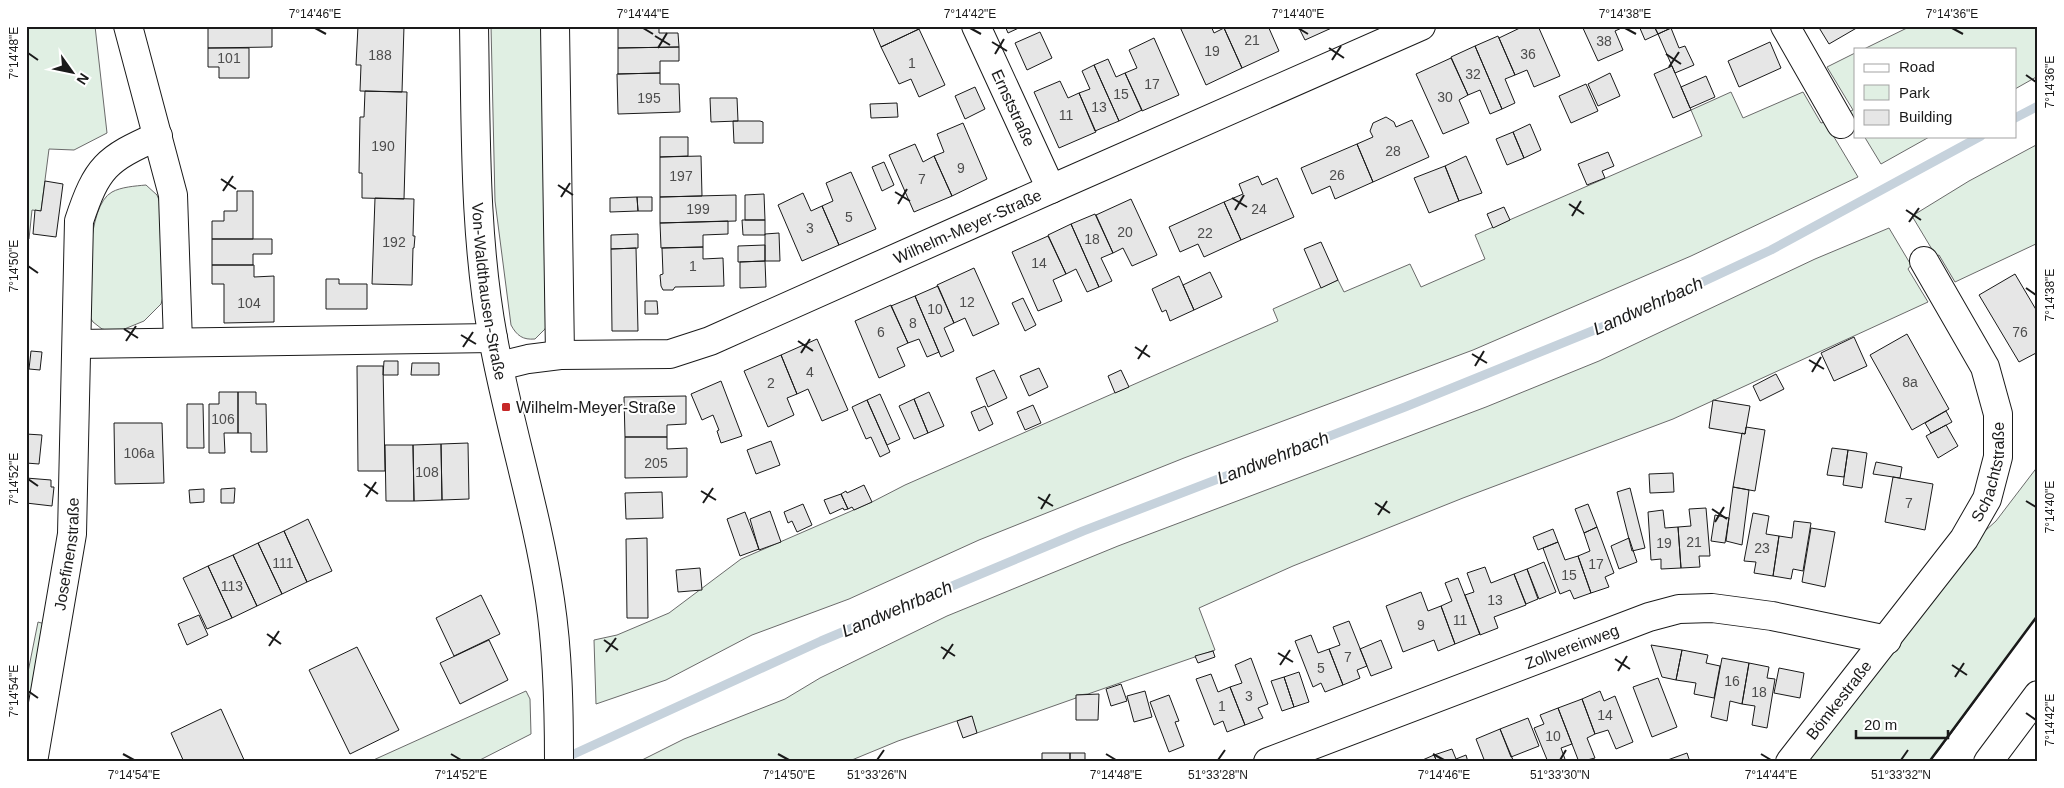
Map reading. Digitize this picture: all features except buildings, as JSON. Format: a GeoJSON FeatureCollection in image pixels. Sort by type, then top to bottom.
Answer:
{"type":"FeatureCollection","features":[{"type":"Feature","properties":{"kind":"main road"},"geometry":{"type":"LineString","coordinates":[[128,26],[173,195],[178,342]]}},
{"type":"Feature","properties":{"kind":"main road","name":"Von-Waldthausen-Straße"},"geometry":{"type":"LineString","coordinates":[[474,26],[477,178],[483,268],[493,338],[506,407],[541,549],[550,601],[559,721],[559,762]]}},
{"type":"Feature","properties":{"kind":"main road"},"geometry":{"type":"LineString","coordinates":[[555,26],[560,355]]}},
{"type":"Feature","properties":{"kind":"main road","name":"Ernststraße"},"geometry":{"type":"LineString","coordinates":[[976,26],[1051,189]]}},
{"type":"Feature","properties":{"kind":"main road","name":"Wilhelm-Meyer-Straße"},"geometry":{"type":"LineString","coordinates":[[499,366],[528,359],[560,355],[651,356],[670,354],[692,348],[1421,26]]}},
{"type":"Feature","properties":{"kind":"main road"},"geometry":{"type":"LineString","coordinates":[[1785,26],[1841,124]]}},
{"type":"Feature","properties":{"kind":"main road","name":"Josefinenstraße"},"geometry":{"type":"LineString","coordinates":[[32,762],[72,534],[79,221],[89,191],[103,168],[124,151],[158,136]]}},
{"type":"Feature","properties":{"kind":"main road","name":"Schachtstraße"},"geometry":{"type":"LineString","coordinates":[[1887,640],[1964,539],[1986,499],[1998,457],[1998,414],[1985,367],[1924,262]]}},
{"type":"Feature","properties":{"kind":"main road"},"geometry":{"type":"LineString","coordinates":[[77,344],[493,338]]}},
{"type":"Feature","properties":{"kind":"main road","name":"Zollvereinweg"},"geometry":{"type":"LineString","coordinates":[[1268,762],[1649,617],[1679,609],[1712,608],[1772,616],[1887,640]]}},
{"type":"Feature","properties":{"kind":"main road","name":"Bömkestraße"},"geometry":{"type":"LineString","coordinates":[[1790,762],[1887,640]]}},
{"type":"Feature","properties":{"kind":"main road"},"geometry":{"type":"LineString","coordinates":[[1988,762],[2038,695]]}},
{"type":"Feature","properties":{"kind":"green space"},"geometry":{"type":"Polygon","coordinates":[[[26,26],[95,26],[107,133],[74,150],[49,149],[41,211],[32,210],[29,239],[26,240],[26,26]]]}},
{"type":"Feature","properties":{"kind":"green space"},"geometry":{"type":"Polygon","coordinates":[[[491,26],[544,26],[549,319],[545,329],[535,339],[521,337],[511,325],[495,201],[491,26]]]}},
{"type":"Feature","properties":{"kind":"green space"},"geometry":{"type":"Polygon","coordinates":[[[1911,26],[2038,26],[2038,76],[2016,88],[2016,48],[1866,48],[1911,26]]]}},
{"type":"Feature","properties":{"kind":"green space"},"geometry":{"type":"Polygon","coordinates":[[[1854,54],[1854,120],[1849,112],[1853,110],[1827,67],[1854,54]]]}},
{"type":"Feature","properties":{"kind":"green space"},"geometry":{"type":"Polygon","coordinates":[[[1731,92],[1743,118],[1803,92],[1821,123],[1825,122],[1858,177],[1691,256],[1473,350],[1184,458],[979,540],[849,599],[752,635],[666,680],[596,704],[594,640],[617,635],[669,613],[741,559],[1278,321],[1273,309],[1338,280],[1344,292],[1410,264],[1421,287],[1485,259],[1475,235],[1702,136],[1691,110],[1731,92]]]}},
{"type":"Feature","properties":{"kind":"green space"},"geometry":{"type":"Polygon","coordinates":[[[1865,138],[1927,138],[1881,164],[1865,138]]]}},
{"type":"Feature","properties":{"kind":"green space"},"geometry":{"type":"Polygon","coordinates":[[[2038,144],[2038,243],[1955,282],[1939,255],[1936,256],[1912,216],[1969,181],[2038,144]]]}},
{"type":"Feature","properties":{"kind":"green space"},"geometry":{"type":"Polygon","coordinates":[[[146,185],[157,195],[161,205],[165,290],[161,304],[144,321],[117,332],[102,329],[93,322],[88,314],[89,267],[97,213],[104,200],[112,192],[146,185]]]}},
{"type":"Feature","properties":{"kind":"green space"},"geometry":{"type":"Polygon","coordinates":[[[1889,228],[1911,265],[1908,269],[1928,302],[1673,419],[1463,498],[1293,566],[1199,608],[1215,650],[1088,694],[1077,695],[1076,698],[977,733],[971,716],[898,741],[847,762],[638,762],[684,739],[785,699],[820,678],[947,616],[1118,546],[1486,407],[1599,361],[1815,259],[1889,228]]]}},
{"type":"Feature","properties":{"kind":"green space"},"geometry":{"type":"Polygon","coordinates":[[[2038,466],[2038,615],[1939,750],[1929,762],[1805,762],[1974,541],[1996,521],[2038,466]]]}},
{"type":"Feature","properties":{"kind":"green space"},"geometry":{"type":"Polygon","coordinates":[[[38,622],[45,624],[26,762],[26,682],[38,622]]]}},
{"type":"Feature","properties":{"kind":"green space"},"geometry":{"type":"Polygon","coordinates":[[[526,691],[530,699],[531,734],[476,762],[369,762],[526,691]]]}},
{"type":"Feature","properties":{"kind":"waterway","name":"Landwehrbach"},"geometry":{"type":"LineString","coordinates":[[2016,117],[2038,106]]}},
{"type":"Feature","properties":{"kind":"waterway","name":"Landwehrbach"},"geometry":{"type":"LineString","coordinates":[[563,759],[821,641],[1083,531],[1405,407],[1634,314],[1771,250],[1977,138]]}},
{"type":"Feature","properties":{"kind":"wall"},"geometry":{"type":"LineString","coordinates":[[1929,762],[2038,615]]}},
{"type":"Feature","properties":{"kind":"place","name":"Wilhelm-Meyer-Straße"},"geometry":{"type":"Point","coordinates":[506,407]}}]}
